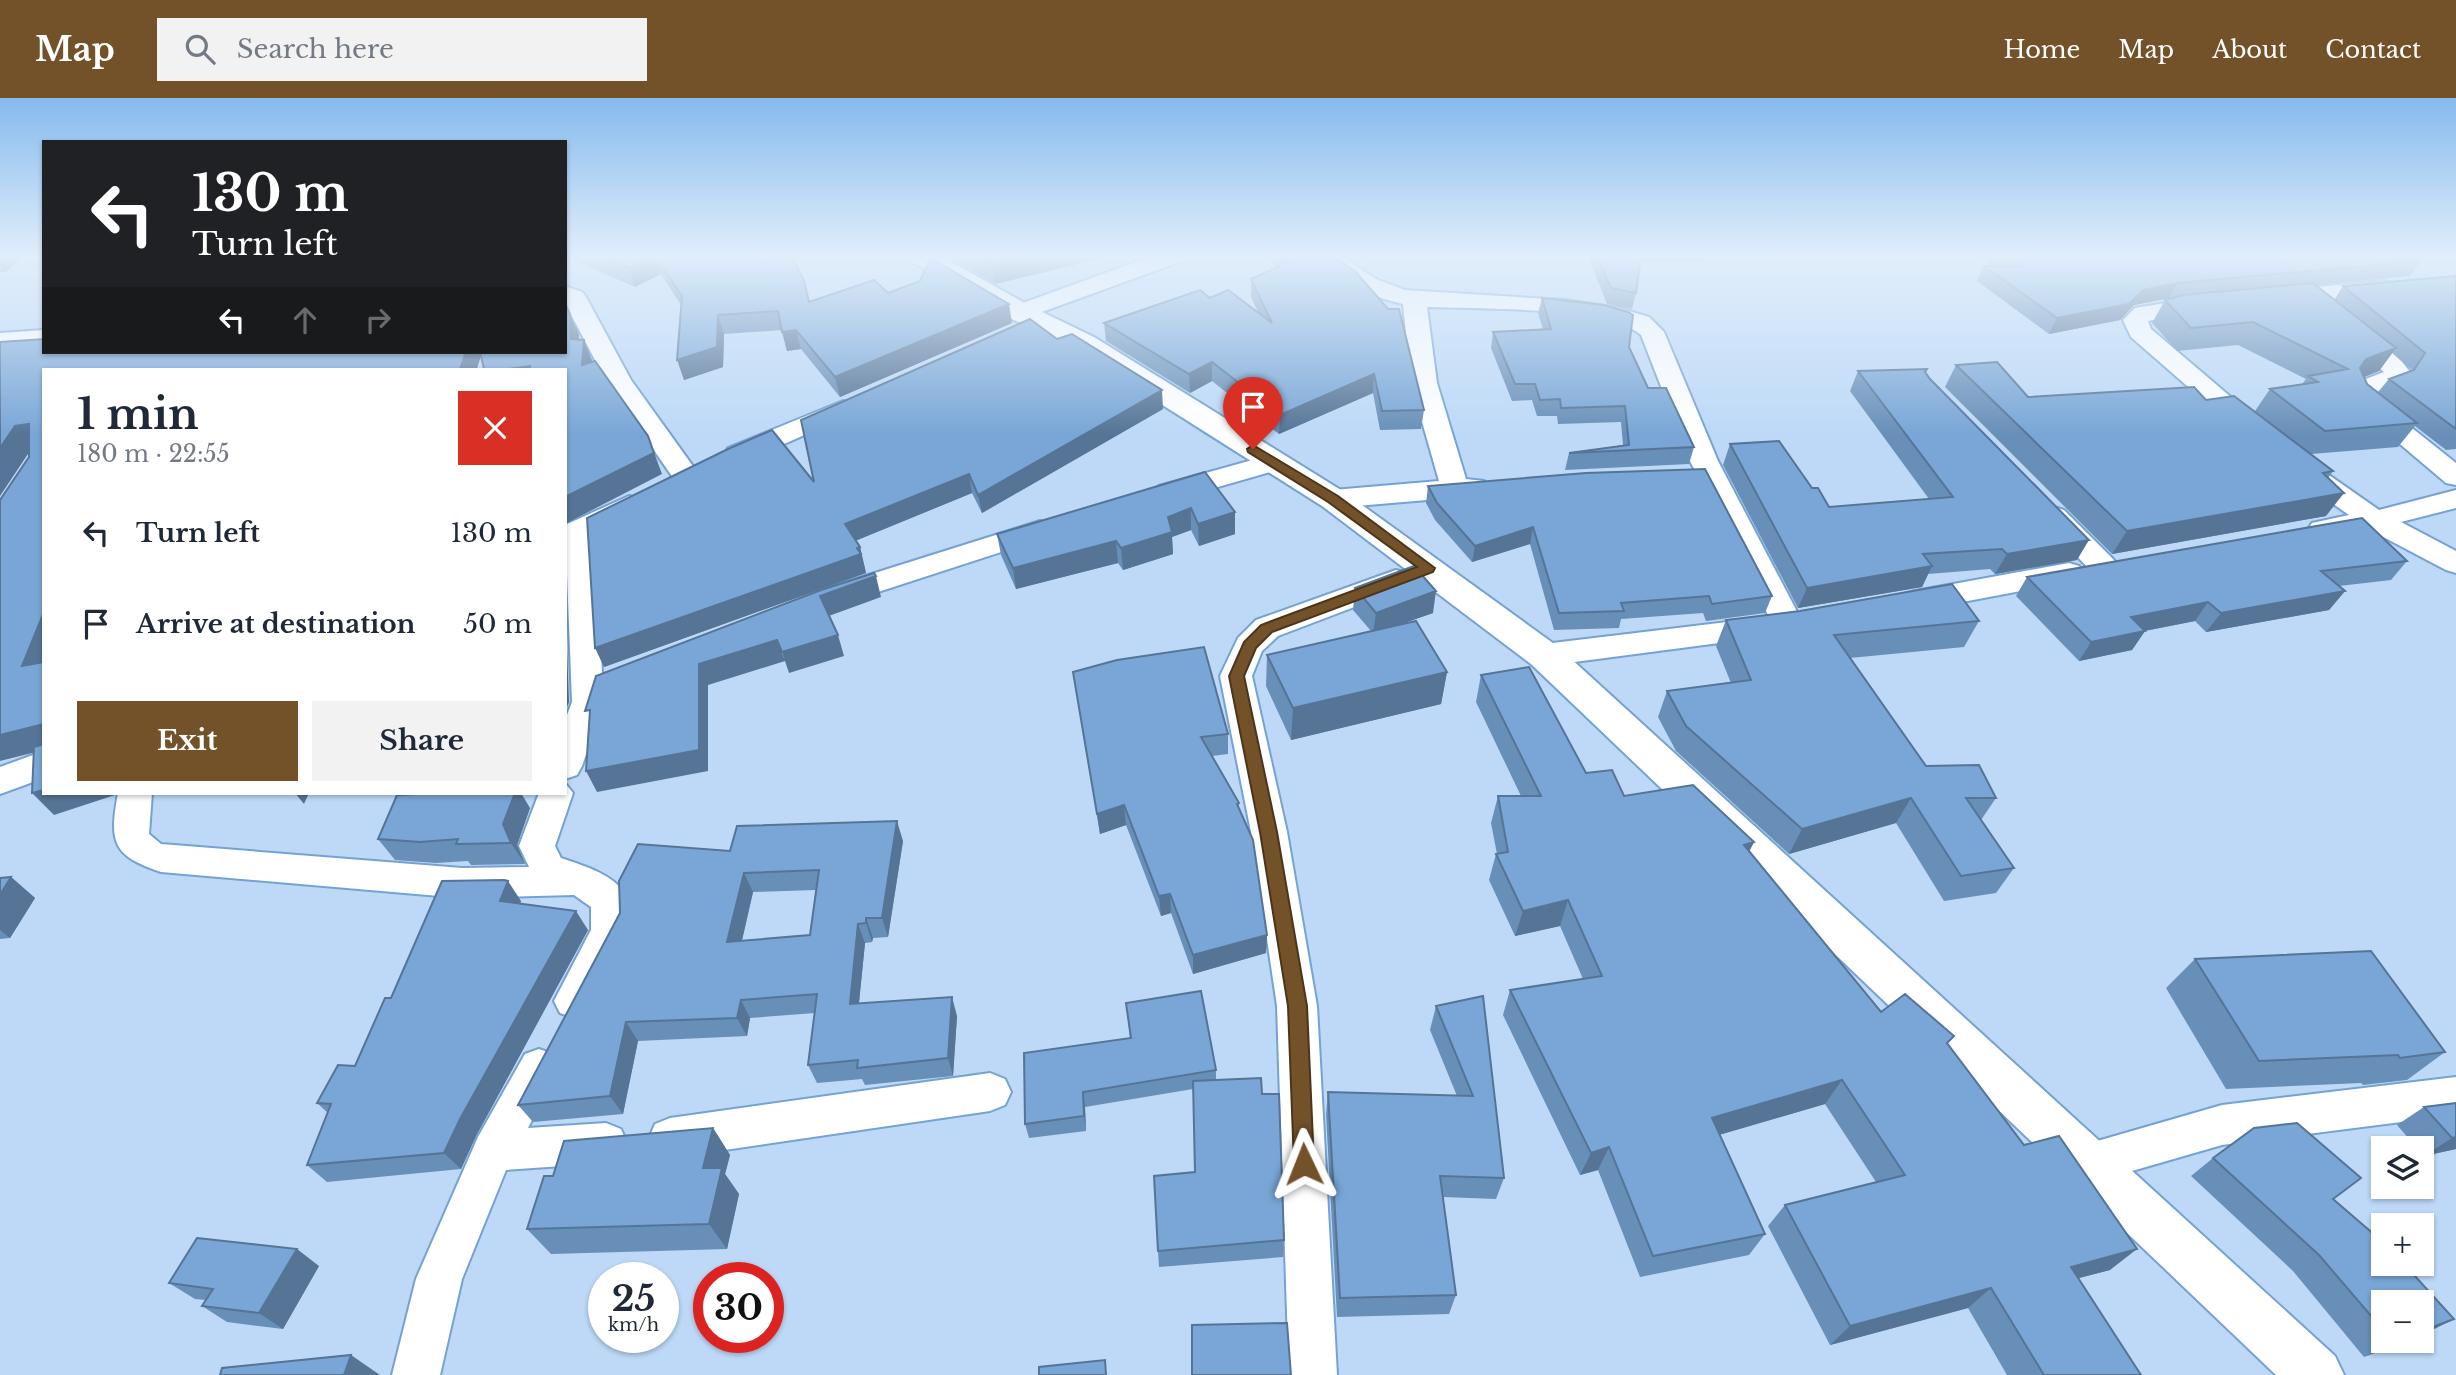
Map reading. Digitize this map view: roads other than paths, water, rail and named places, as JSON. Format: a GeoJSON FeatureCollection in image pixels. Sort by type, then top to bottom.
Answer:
{"type":"FeatureCollection","features":[{"type":"Feature","properties":{"kind":"street"},"geometry":{"type":"LineString","coordinates":[[584,316],[619,382],[686,476]]}},
{"type":"Feature","properties":{"kind":"street"},"geometry":{"type":"LineString","coordinates":[[1010,316],[1023,324],[1084,343],[1333,499],[1544,655],[2316,1375]]}},
{"type":"Feature","properties":{"kind":"street"},"geometry":{"type":"LineString","coordinates":[[1023,324],[1042,316]]}},
{"type":"Feature","properties":{"kind":"street"},"geometry":{"type":"LineString","coordinates":[[1416,316],[1424,383],[1455,488]]}},
{"type":"Feature","properties":{"kind":"street"},"geometry":{"type":"LineString","coordinates":[[1544,655],[1802,621],[1698,474],[1652,332],[1642,322],[1624,316]]}},
{"type":"Feature","properties":{"kind":"street"},"geometry":{"type":"LineString","coordinates":[[2140,316],[2135,320],[2140,332],[2176,366],[2278,449],[2374,520],[2456,563]]}},
{"type":"Feature","properties":{"kind":"street"},"geometry":{"type":"LineString","coordinates":[[2329,316],[2397,372],[2391,380],[2358,390],[2361,400],[2456,477]]}},
{"type":"Feature","properties":{"kind":"street"},"geometry":{"type":"LineString","coordinates":[[0,340],[42,337]]}},
{"type":"Feature","properties":{"kind":"street"},"geometry":{"type":"LineString","coordinates":[[567,760],[588,702],[600,684],[572,534],[686,476],[860,402]]}},
{"type":"Feature","properties":{"kind":"street"},"geometry":{"type":"LineString","coordinates":[[1144,499],[1274,462]]}},
{"type":"Feature","properties":{"kind":"street"},"geometry":{"type":"LineString","coordinates":[[1333,499],[1495,485]]}},
{"type":"Feature","properties":{"kind":"street"},"geometry":{"type":"LineString","coordinates":[[1884,606],[2118,565],[2037,499]]}},
{"type":"Feature","properties":{"kind":"street"},"geometry":{"type":"LineString","coordinates":[[2293,534],[2374,520],[2456,499]]}},
{"type":"Feature","properties":{"kind":"street"},"geometry":{"type":"LineString","coordinates":[[803,607],[1066,522]]}},
{"type":"Feature","properties":{"kind":"street"},"geometry":{"type":"LineString","coordinates":[[1313,1375],[1297,1006],[1269,832],[1236,676],[1250,646],[1267,628],[1428,568]]}},
{"type":"Feature","properties":{"kind":"street"},"geometry":{"type":"LineString","coordinates":[[0,781],[42,765]]}},
{"type":"Feature","properties":{"kind":"street"},"geometry":{"type":"LineString","coordinates":[[135,795],[131,822],[134,843],[143,853],[162,858],[462,883],[582,881]]}},
{"type":"Feature","properties":{"kind":"street"},"geometry":{"type":"LineString","coordinates":[[416,1375],[439,1279],[493,1151],[610,931],[609,900],[582,881],[548,868],[537,846],[555,795]]}},
{"type":"Feature","properties":{"kind":"street"},"geometry":{"type":"LineString","coordinates":[[493,1151],[692,1137],[990,1092]]}},
{"type":"Feature","properties":{"kind":"street"},"geometry":{"type":"LineString","coordinates":[[2087,1164],[2222,1125],[2456,1096]]}}]}
